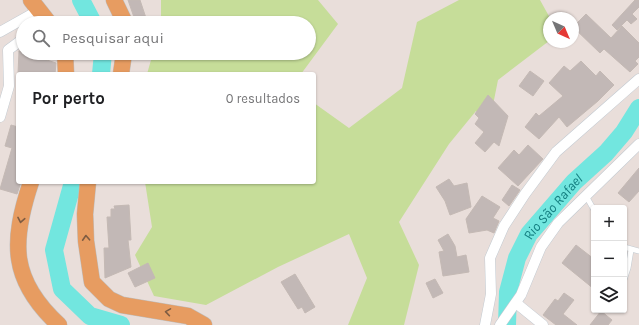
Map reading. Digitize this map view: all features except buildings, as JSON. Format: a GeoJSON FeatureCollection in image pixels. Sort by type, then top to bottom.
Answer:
{"type":"FeatureCollection","features":[{"type":"Feature","properties":{"kind":"main road"},"geometry":{"type":"LineString","coordinates":[[114,0],[122,16]]}},
{"type":"Feature","properties":{"kind":"main road"},"geometry":{"type":"LineString","coordinates":[[35,5],[44,16]]}},
{"type":"Feature","properties":{"kind":"main road"},"geometry":{"type":"LineString","coordinates":[[65,60],[66,72]]}},
{"type":"Feature","properties":{"kind":"main road"},"geometry":{"type":"LineString","coordinates":[[120,72],[123,60]]}},
{"type":"Feature","properties":{"kind":"main road"},"geometry":{"type":"LineString","coordinates":[[30,184],[21,220],[18,257],[26,284],[43,310],[59,325]]}},
{"type":"Feature","properties":{"kind":"main road"},"geometry":{"type":"LineString","coordinates":[[88,184],[85,214],[92,282],[110,299],[122,305],[188,316],[204,325]]}},
{"type":"Feature","properties":{"kind":"street"},"geometry":{"type":"LineString","coordinates":[[21,16],[35,5]]}},
{"type":"Feature","properties":{"kind":"street"},"geometry":{"type":"LineString","coordinates":[[0,32],[16,20]]}},
{"type":"Feature","properties":{"kind":"street"},"geometry":{"type":"LineString","coordinates":[[0,118],[9,86],[8,50],[16,44]]}},
{"type":"Feature","properties":{"kind":"street"},"geometry":{"type":"LineString","coordinates":[[485,325],[491,294],[490,258],[504,226],[525,194],[556,152],[639,79]]}},
{"type":"Feature","properties":{"kind":"street"},"geometry":{"type":"LineString","coordinates":[[501,323],[515,306],[546,238],[558,223],[639,144]]}},
{"type":"Feature","properties":{"kind":"street"},"geometry":{"type":"LineString","coordinates":[[515,306],[543,325]]}},
{"type":"Feature","properties":{"kind":"lane"},"geometry":{"type":"LineString","coordinates":[[586,196],[591,205]]}},
{"type":"Feature","properties":{"kind":"lane"},"geometry":{"type":"LineString","coordinates":[[627,248],[639,251]]}},
{"type":"Feature","properties":{"kind":"lane"},"geometry":{"type":"LineString","coordinates":[[625,277],[631,250]]}},
{"type":"Feature","properties":{"kind":"green space"},"geometry":{"type":"Polygon","coordinates":[[[161,0],[318,0],[338,24],[316,54],[316,16],[161,16],[161,0]]]}},
{"type":"Feature","properties":{"kind":"green space"},"geometry":{"type":"Polygon","coordinates":[[[459,0],[540,0],[547,12],[543,12],[543,46],[498,80],[490,120],[476,111],[449,144],[399,222],[419,265],[404,325],[348,325],[367,278],[349,234],[278,267],[206,305],[154,296],[135,255],[152,227],[145,184],[316,184],[316,104],[349,128],[402,88],[417,22],[459,0]]]}},
{"type":"Feature","properties":{"kind":"green space"},"geometry":{"type":"Polygon","coordinates":[[[151,60],[311,60],[302,72],[148,72],[151,60]]]}},
{"type":"Feature","properties":{"kind":"waterway"},"geometry":{"type":"LineString","coordinates":[[81,0],[89,16]]}},
{"type":"Feature","properties":{"kind":"waterway"},"geometry":{"type":"LineString","coordinates":[[101,72],[102,60]]}},
{"type":"Feature","properties":{"kind":"waterway","name":"Rio São Rafael"},"geometry":{"type":"LineString","coordinates":[[507,325],[508,292],[517,258],[529,234],[574,182],[606,153],[624,132],[639,108]]}},
{"type":"Feature","properties":{"kind":"waterway"},"geometry":{"type":"LineString","coordinates":[[72,184],[54,250],[62,289],[90,316],[121,325]]}}]}
